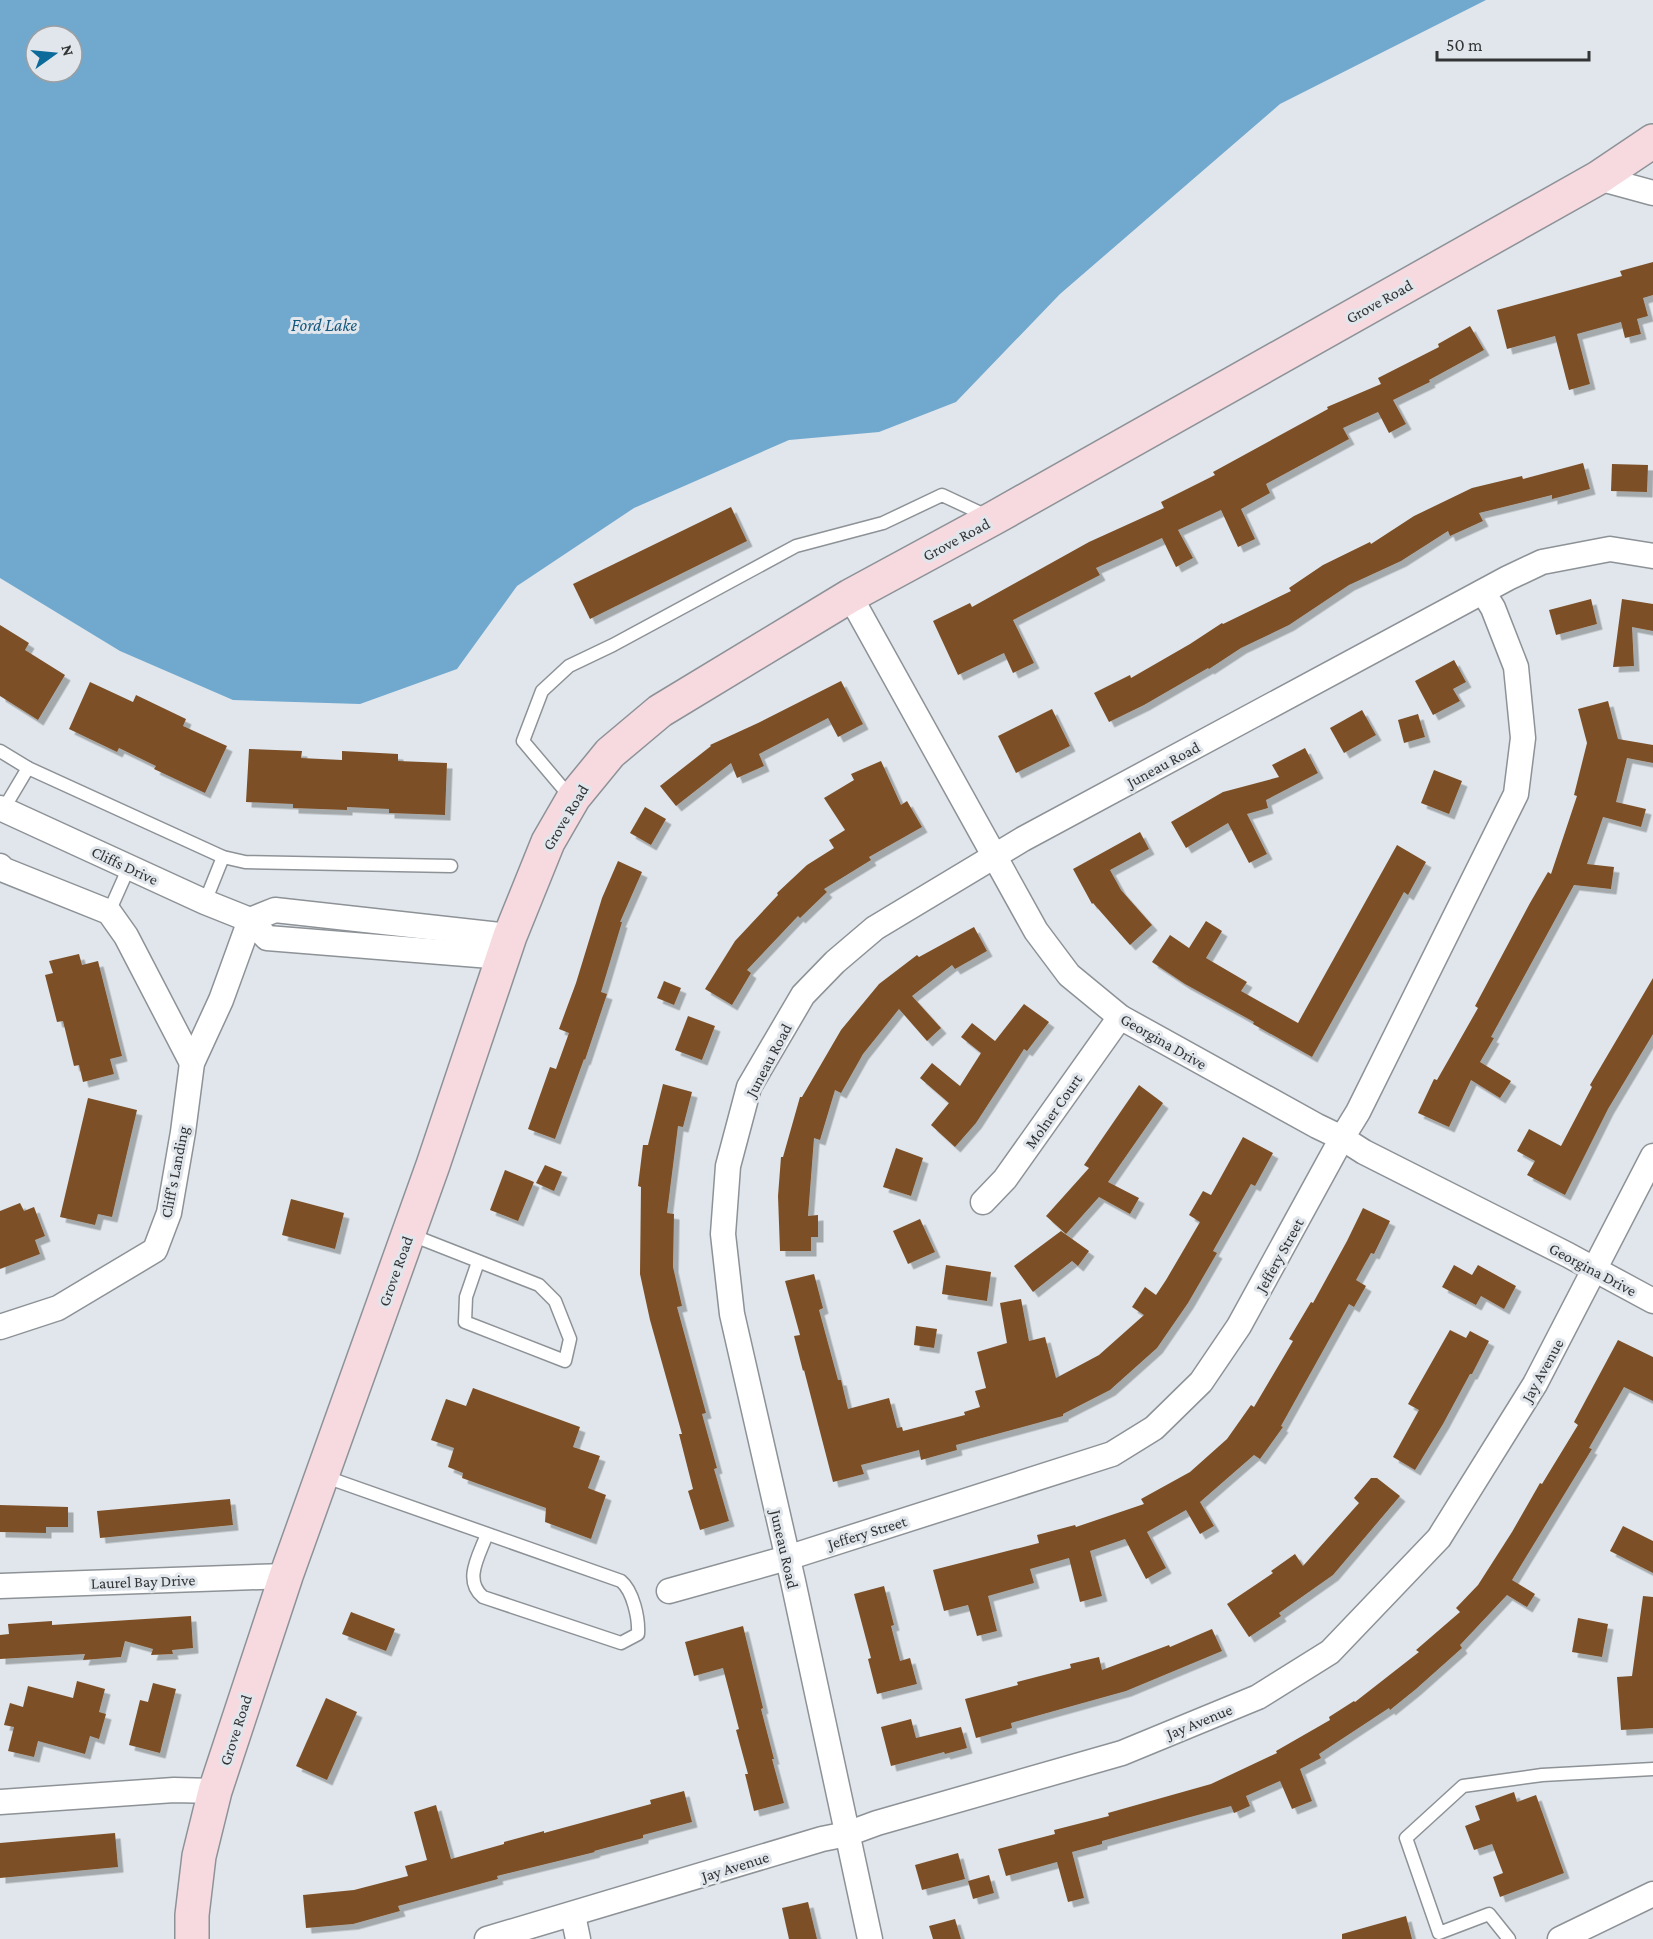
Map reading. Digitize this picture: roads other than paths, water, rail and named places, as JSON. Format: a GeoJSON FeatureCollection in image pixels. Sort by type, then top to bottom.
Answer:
{"type":"FeatureCollection","features":[{"type":"Feature","properties":{"kind":"main road","name":"Grove Road"},"geometry":{"type":"LineString","coordinates":[[192,1939],[192,1915],[199,1856],[215,1791],[286,1576],[408,1234],[506,946],[548,842],[573,799],[610,753],[660,711],[850,596],[994,518],[1598,178],[1653,141]]}},
{"type":"Feature","properties":{"kind":"street"},"geometry":{"type":"LineString","coordinates":[[1598,178],[1653,193]]}},
{"type":"Feature","properties":{"kind":"street"},"geometry":{"type":"LineString","coordinates":[[1483,592],[1542,562],[1610,549],[1653,556]]}},
{"type":"Feature","properties":{"kind":"street","name":"Juneau Road"},"geometry":{"type":"LineString","coordinates":[[870,1939],[788,1558],[732,1314],[723,1234],[728,1166],[749,1087],[803,995],[835,962],[875,928],[994,855],[1483,592]]}},
{"type":"Feature","properties":{"kind":"street","name":"Jeffery Street"},"geometry":{"type":"LineString","coordinates":[[669,1591],[788,1558],[1112,1454],[1154,1428],[1200,1382],[1239,1326],[1358,1112],[1516,794],[1523,738],[1516,667],[1493,608],[1483,592]]}},
{"type":"Feature","properties":{"kind":"street","name":"Georgina Drive"},"geometry":{"type":"LineString","coordinates":[[850,596],[1036,931],[1069,975],[1120,1017],[1306,1121],[1653,1301]]}},
{"type":"Feature","properties":{"kind":"street","name":"Cliffs Drive"},"geometry":{"type":"LineString","coordinates":[[2,809],[205,902],[250,920]]}},
{"type":"Feature","properties":{"kind":"street"},"geometry":{"type":"LineString","coordinates":[[0,866],[4,870],[109,912],[126,936],[192,1063]]}},
{"type":"Feature","properties":{"kind":"street"},"geometry":{"type":"LineString","coordinates":[[250,920],[275,910],[506,946]]}},
{"type":"Feature","properties":{"kind":"street","name":"Cliff's Landing"},"geometry":{"type":"LineString","coordinates":[[0,1327],[58,1308],[155,1250],[169,1213],[192,1063],[221,1000],[250,920]]}},
{"type":"Feature","properties":{"kind":"street","name":"Molner Court"},"geometry":{"type":"LineString","coordinates":[[983,1202],[1005,1179],[1120,1017]]}},
{"type":"Feature","properties":{"kind":"street","name":"Jay Avenue"},"geometry":{"type":"LineString","coordinates":[[487,1939],[1122,1753],[1258,1697],[1330,1652],[1439,1538],[1535,1384],[1653,1156]]}},
{"type":"Feature","properties":{"kind":"street","name":"Laurel Bay Drive"},"geometry":{"type":"LineString","coordinates":[[0,1586],[286,1576]]}},
{"type":"Feature","properties":{"kind":"street"},"geometry":{"type":"LineString","coordinates":[[0,1803],[174,1790],[215,1791]]}},
{"type":"Feature","properties":{"kind":"street"},"geometry":{"type":"LineString","coordinates":[[1560,1939],[1653,1894]]}},
{"type":"Feature","properties":{"kind":"street"},"geometry":{"type":"LineString","coordinates":[[573,1915],[579,1939]]}},
{"type":"Feature","properties":{"kind":"lane"},"geometry":{"type":"LineString","coordinates":[[573,799],[523,741],[542,691],[569,666],[613,645],[796,546],[883,523],[942,495],[994,518]]}},
{"type":"Feature","properties":{"kind":"lane"},"geometry":{"type":"LineString","coordinates":[[0,751],[28,768],[223,857],[245,862],[451,866]]}},
{"type":"Feature","properties":{"kind":"lane"},"geometry":{"type":"LineString","coordinates":[[2,809],[28,768]]}},
{"type":"Feature","properties":{"kind":"lane"},"geometry":{"type":"LineString","coordinates":[[205,902],[223,857]]}},
{"type":"Feature","properties":{"kind":"lane"},"geometry":{"type":"LineString","coordinates":[[109,912],[129,867]]}},
{"type":"Feature","properties":{"kind":"lane"},"geometry":{"type":"LineString","coordinates":[[408,1234],[539,1285],[555,1301],[570,1339],[565,1361],[465,1322],[466,1297],[478,1262]]}},
{"type":"Feature","properties":{"kind":"lane"},"geometry":{"type":"LineString","coordinates":[[322,1476],[621,1581],[628,1587],[638,1625],[638,1634],[621,1643],[483,1597],[474,1589],[472,1578],[487,1534]]}},
{"type":"Feature","properties":{"kind":"lane"},"geometry":{"type":"LineString","coordinates":[[1509,1939],[1489,1914],[1439,1933],[1406,1838],[1463,1786],[1542,1775],[1653,1769]]}},
{"type":"Feature","properties":{"kind":"water","name":"Ford Lake"},"geometry":{"type":"Polygon","coordinates":[[[0,0],[1486,0],[1280,104],[1060,294],[956,402],[879,432],[789,440],[634,508],[517,586],[457,669],[360,704],[233,700],[120,651],[0,578],[0,0]]]}}]}
